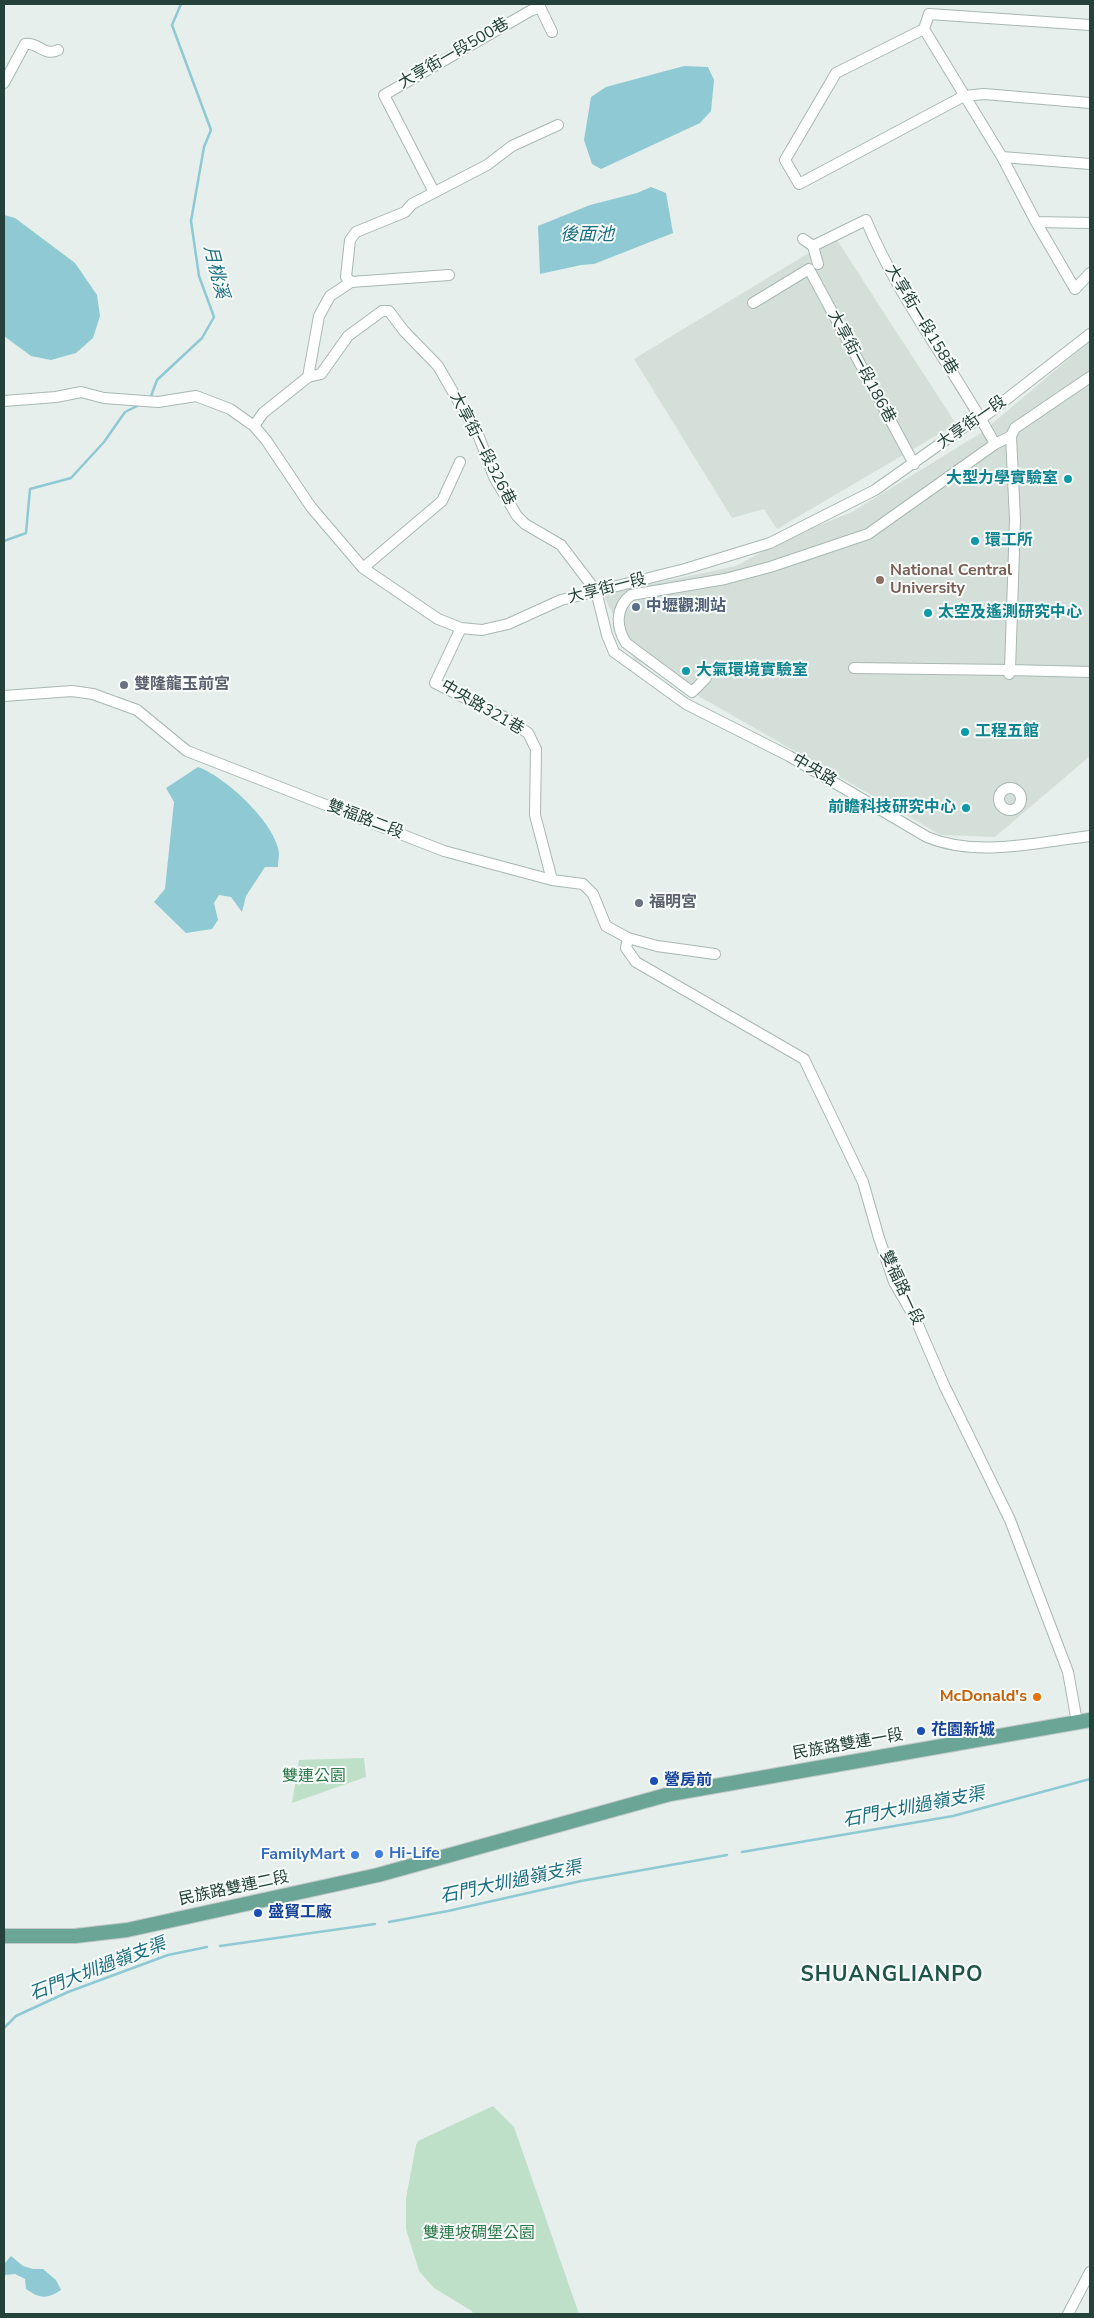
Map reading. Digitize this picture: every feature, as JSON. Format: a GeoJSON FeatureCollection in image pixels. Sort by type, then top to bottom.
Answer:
{"type":"FeatureCollection","features":[{"type":"Feature","properties":{"kind":"main road","name":"民族路雙連一段"},"geometry":{"type":"LineString","coordinates":[[730,1783],[1084,1721]]}},
{"type":"Feature","properties":{"kind":"main road","name":"民族路雙連二段"},"geometry":{"type":"LineString","coordinates":[[4,1936],[75,1936],[102,1933],[231,1908],[378,1875],[670,1794],[730,1783]]}},
{"type":"Feature","properties":{"kind":"street","name":"大享街一段500巷"},"geometry":{"type":"LineString","coordinates":[[434,192],[384,95],[540,7],[552,32]]}},
{"type":"Feature","properties":{"kind":"street"},"geometry":{"type":"LineString","coordinates":[[1090,25],[929,14],[924,30],[836,73],[785,160],[799,184],[964,96],[984,94],[1090,103]]}},
{"type":"Feature","properties":{"kind":"street"},"geometry":{"type":"LineString","coordinates":[[924,30],[1002,157],[1036,222],[1075,289],[1090,273]]}},
{"type":"Feature","properties":{"kind":"street"},"geometry":{"type":"LineString","coordinates":[[4,83],[25,44],[32,44],[46,53],[58,50]]}},
{"type":"Feature","properties":{"kind":"street"},"geometry":{"type":"LineString","coordinates":[[351,282],[346,277],[350,240],[356,232],[405,212],[412,204],[487,165],[512,146],[558,126]]}},
{"type":"Feature","properties":{"kind":"street"},"geometry":{"type":"LineString","coordinates":[[1002,157],[1090,164]]}},
{"type":"Feature","properties":{"kind":"street","name":"大享街一段158巷"},"geometry":{"type":"LineString","coordinates":[[813,246],[866,220],[915,314],[995,444]]}},
{"type":"Feature","properties":{"kind":"street"},"geometry":{"type":"LineString","coordinates":[[1036,222],[1090,223]]}},
{"type":"Feature","properties":{"kind":"street"},"geometry":{"type":"LineString","coordinates":[[803,239],[813,246]]}},
{"type":"Feature","properties":{"kind":"street","name":"大享街一段186巷"},"geometry":{"type":"LineString","coordinates":[[813,246],[814,267],[914,464]]}},
{"type":"Feature","properties":{"kind":"street"},"geometry":{"type":"LineString","coordinates":[[752,303],[814,267]]}},
{"type":"Feature","properties":{"kind":"street"},"geometry":{"type":"LineString","coordinates":[[254,426],[263,413],[308,377],[319,316],[330,296],[351,282],[448,275]]}},
{"type":"Feature","properties":{"kind":"street","name":"大享街一段326巷"},"geometry":{"type":"LineString","coordinates":[[308,377],[321,374],[348,336],[382,311],[389,311],[404,331],[438,366],[479,437],[494,477],[517,516],[525,524],[561,545],[596,591]]}},
{"type":"Feature","properties":{"kind":"street","name":"大享街一段"},"geometry":{"type":"LineString","coordinates":[[4,402],[56,397],[73,392],[118,399],[158,402],[186,396],[204,398],[230,408],[254,426],[277,455],[310,507],[363,568],[438,619],[461,628],[482,630],[508,624],[561,600],[685,570],[770,543],[875,490],[964,427],[981,419],[1090,334]]}},
{"type":"Feature","properties":{"kind":"street"},"geometry":{"type":"LineString","coordinates":[[1009,672],[1015,520],[1011,436],[1015,428],[1090,377]]}},
{"type":"Feature","properties":{"kind":"street"},"geometry":{"type":"LineString","coordinates":[[706,678],[692,692],[626,643],[621,634],[619,620],[620,608],[625,600],[631,595],[725,579],[770,567],[868,534],[995,444],[1011,436]]}},
{"type":"Feature","properties":{"kind":"street"},"geometry":{"type":"LineString","coordinates":[[363,568],[442,501],[460,462]]}},
{"type":"Feature","properties":{"kind":"street","name":"中央路"},"geometry":{"type":"LineString","coordinates":[[596,591],[607,635],[614,652],[686,704],[789,756],[927,837],[944,844],[995,847],[1090,836]]}},
{"type":"Feature","properties":{"kind":"street","name":"中央路321巷"},"geometry":{"type":"LineString","coordinates":[[461,628],[436,683],[504,716],[528,733],[536,749],[535,815],[552,880]]}},
{"type":"Feature","properties":{"kind":"street"},"geometry":{"type":"LineString","coordinates":[[854,668],[1090,672]]}},
{"type":"Feature","properties":{"kind":"street","name":"雙福路二段"},"geometry":{"type":"LineString","coordinates":[[4,696],[72,692],[93,694],[137,710],[187,751],[444,850],[552,880],[583,884],[593,894],[606,926],[628,938],[657,946],[716,954]]}},
{"type":"Feature","properties":{"kind":"street","name":"雙福路一段"},"geometry":{"type":"LineString","coordinates":[[628,938],[626,948],[636,962],[804,1059],[863,1182],[894,1282],[916,1320],[944,1385],[1010,1520],[1068,1672],[1084,1721]]}},
{"type":"Feature","properties":{"kind":"street"},"geometry":{"type":"LineString","coordinates":[[1068,2314],[1090,2272]]}},
{"type":"Feature","properties":{"kind":"shaded area"},"geometry":{"type":"Polygon","coordinates":[[[835,237],[956,424],[777,529],[764,509],[732,518],[634,359],[835,237]]]}},
{"type":"Feature","properties":{"kind":"shaded area","name":"National Central University"},"geometry":{"type":"Polygon","coordinates":[[[1090,341],[1090,756],[995,837],[941,835],[634,659],[603,594],[736,566],[786,539],[852,512],[981,433],[1090,341]]]}},
{"type":"Feature","properties":{"kind":"green space","name":"雙連公園"},"geometry":{"type":"Polygon","coordinates":[[[364,1758],[366,1777],[292,1803],[299,1760],[364,1758]]]}},
{"type":"Feature","properties":{"kind":"green space","name":"雙連坡碉堡公園"},"geometry":{"type":"Polygon","coordinates":[[[493,2106],[514,2127],[579,2314],[473,2314],[472,2311],[434,2288],[419,2271],[406,2229],[406,2198],[416,2145],[418,2141],[493,2106]]]}},
{"type":"Feature","properties":{"kind":"water"},"geometry":{"type":"Polygon","coordinates":[[[684,66],[708,67],[714,80],[711,111],[700,123],[601,169],[592,164],[584,140],[591,97],[606,87],[684,66]]]}},
{"type":"Feature","properties":{"kind":"water","name":"後面池"},"geometry":{"type":"Polygon","coordinates":[[[651,187],[666,193],[673,233],[594,264],[540,274],[538,226],[590,205],[637,193],[651,187]]]}},
{"type":"Feature","properties":{"kind":"water"},"geometry":{"type":"Polygon","coordinates":[[[4,215],[15,218],[75,263],[97,295],[100,316],[93,338],[76,353],[51,360],[31,356],[4,336],[4,215]]]}},
{"type":"Feature","properties":{"kind":"water"},"geometry":{"type":"Polygon","coordinates":[[[198,767],[209,772],[233,789],[256,812],[274,837],[279,850],[279,857],[278,867],[265,867],[246,896],[242,912],[231,897],[219,895],[214,903],[218,920],[212,929],[186,933],[154,902],[165,889],[174,802],[166,788],[198,767]]]}},
{"type":"Feature","properties":{"kind":"water"},"geometry":{"type":"Polygon","coordinates":[[[11,2256],[23,2266],[43,2269],[56,2280],[61,2290],[44,2297],[35,2295],[26,2289],[25,2279],[15,2274],[4,2275],[4,2264],[11,2256]]]}},
{"type":"Feature","properties":{"kind":"waterway","name":"月桃溪"},"geometry":{"type":"LineString","coordinates":[[150,399],[157,380],[202,338],[214,317],[199,276],[191,221],[204,147],[211,130],[172,25],[181,4]]}},
{"type":"Feature","properties":{"kind":"waterway","name":"月桃溪"},"geometry":{"type":"LineString","coordinates":[[4,541],[26,533],[30,489],[71,478],[104,442],[125,412],[141,404]]}},
{"type":"Feature","properties":{"kind":"waterway","name":"石門大圳過嶺支渠"},"geometry":{"type":"LineString","coordinates":[[742,1852],[953,1816],[1090,1779]]}},
{"type":"Feature","properties":{"kind":"waterway","name":"石門大圳過嶺支渠"},"geometry":{"type":"LineString","coordinates":[[389,1922],[448,1911],[581,1881],[727,1855]]}},
{"type":"Feature","properties":{"kind":"waterway","name":"石門大圳過嶺支渠"},"geometry":{"type":"LineString","coordinates":[[220,1946],[375,1924]]}},
{"type":"Feature","properties":{"kind":"waterway","name":"石門大圳過嶺支渠"},"geometry":{"type":"LineString","coordinates":[[4,2028],[16,2016],[68,1992],[168,1955],[207,1947]]}},
{"type":"Feature","properties":{"kind":"place","name":"大型力學實驗室"},"geometry":{"type":"Point","coordinates":[1068,479]}},
{"type":"Feature","properties":{"kind":"place","name":"環工所"},"geometry":{"type":"Point","coordinates":[975,541]}},
{"type":"Feature","properties":{"kind":"place","name":"National Central University"},"geometry":{"type":"Point","coordinates":[880,580]}},
{"type":"Feature","properties":{"kind":"place","name":"中壢觀測站"},"geometry":{"type":"Point","coordinates":[636,607]}},
{"type":"Feature","properties":{"kind":"place","name":"太空及遙測研究中心"},"geometry":{"type":"Point","coordinates":[928,613]}},
{"type":"Feature","properties":{"kind":"place","name":"大氣環境實驗室"},"geometry":{"type":"Point","coordinates":[686,671]}},
{"type":"Feature","properties":{"kind":"place","name":"雙隆龍玉前宮"},"geometry":{"type":"Point","coordinates":[124,685]}},
{"type":"Feature","properties":{"kind":"place","name":"工程五館"},"geometry":{"type":"Point","coordinates":[965,732]}},
{"type":"Feature","properties":{"kind":"place","name":"前瞻科技研究中心"},"geometry":{"type":"Point","coordinates":[966,808]}},
{"type":"Feature","properties":{"kind":"place","name":"福明宮"},"geometry":{"type":"Point","coordinates":[639,903]}},
{"type":"Feature","properties":{"kind":"place","name":"McDonald's"},"geometry":{"type":"Point","coordinates":[1037,1697]}},
{"type":"Feature","properties":{"kind":"place","name":"花園新城"},"geometry":{"type":"Point","coordinates":[921,1731]}},
{"type":"Feature","properties":{"kind":"place","name":"營房前"},"geometry":{"type":"Point","coordinates":[654,1781]}},
{"type":"Feature","properties":{"kind":"place","name":"Hi-Life"},"geometry":{"type":"Point","coordinates":[379,1854]}},
{"type":"Feature","properties":{"kind":"place","name":"FamilyMart"},"geometry":{"type":"Point","coordinates":[355,1855]}},
{"type":"Feature","properties":{"kind":"place","name":"盛貿工廠"},"geometry":{"type":"Point","coordinates":[258,1913]}},
{"type":"Feature","properties":{"kind":"district","name":"SHUANGLIANPO"},"geometry":{"type":"Point","coordinates":[892,1976]}}]}
